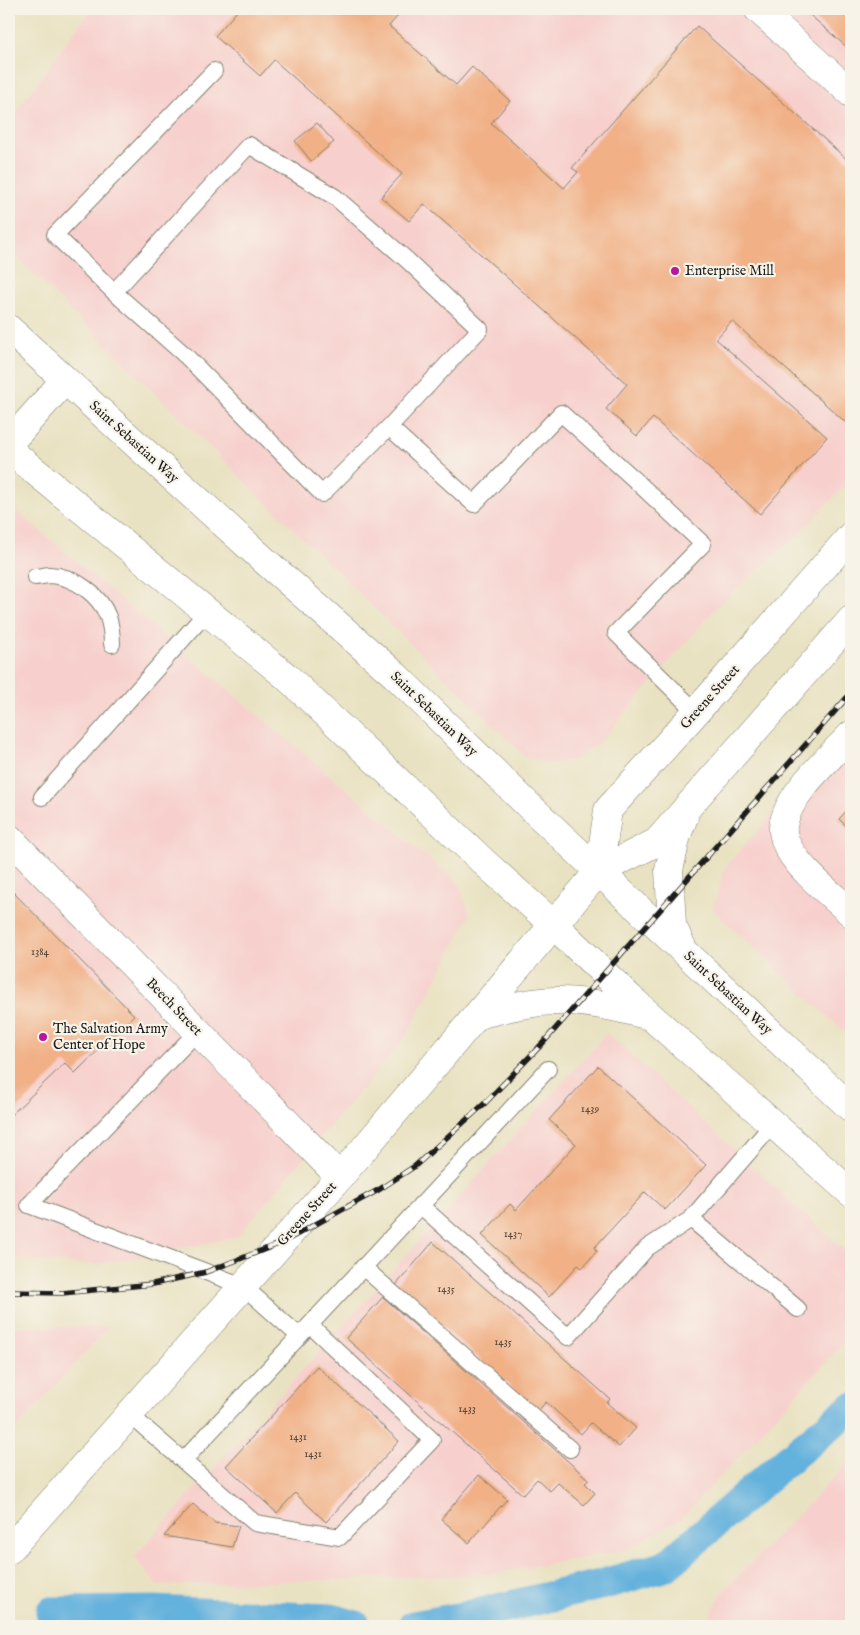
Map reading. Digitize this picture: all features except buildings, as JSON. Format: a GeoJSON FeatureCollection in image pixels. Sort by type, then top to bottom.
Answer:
{"type":"FeatureCollection","features":[{"type":"Feature","properties":{"kind":"main road"},"geometry":{"type":"LineString","coordinates":[[758,9],[851,93]]}},
{"type":"Feature","properties":{"kind":"main road","name":"Saint Sebastian Way"},"geometry":{"type":"LineString","coordinates":[[9,329],[265,561],[395,675],[526,803],[851,1108]]}},
{"type":"Feature","properties":{"kind":"main road"},"geometry":{"type":"LineString","coordinates":[[9,443],[65,380]]}},
{"type":"Feature","properties":{"kind":"main road"},"geometry":{"type":"LineString","coordinates":[[9,450],[287,677],[630,998],[851,1193]]}},
{"type":"Feature","properties":{"kind":"main road","name":"Greene Street"},"geometry":{"type":"LineString","coordinates":[[599,871],[608,810],[851,536]]}},
{"type":"Feature","properties":{"kind":"main road","name":"Greene Street"},"geometry":{"type":"LineString","coordinates":[[9,1550],[340,1177],[599,871],[657,842],[851,620]]}},
{"type":"Feature","properties":{"kind":"main road"},"geometry":{"type":"LineString","coordinates":[[851,735],[804,786],[789,808],[783,829],[789,849],[802,866],[851,913]]}},
{"type":"Feature","properties":{"kind":"main road"},"geometry":{"type":"LineString","coordinates":[[684,950],[672,925],[669,870],[686,810],[697,796]]}},
{"type":"Feature","properties":{"kind":"main road","name":"Beech Street"},"geometry":{"type":"LineString","coordinates":[[9,838],[340,1177]]}},
{"type":"Feature","properties":{"kind":"main road"},"geometry":{"type":"LineString","coordinates":[[478,1015],[510,1007],[554,1001],[592,1003],[622,1008],[651,1017]]}},
{"type":"Feature","properties":{"kind":"lane"},"geometry":{"type":"LineString","coordinates":[[114,292],[249,145],[334,197],[407,260],[480,329],[389,427],[322,494],[186,356],[114,292],[55,235],[214,71]]}},
{"type":"Feature","properties":{"kind":"lane"},"geometry":{"type":"LineString","coordinates":[[389,427],[474,504],[561,413],[634,479],[703,544],[616,633],[696,712]]}},
{"type":"Feature","properties":{"kind":"lane"},"geometry":{"type":"LineString","coordinates":[[35,577],[50,576],[68,579],[86,589],[99,602],[107,615],[111,629],[112,644]]}},
{"type":"Feature","properties":{"kind":"lane"},"geometry":{"type":"LineString","coordinates":[[42,797],[207,612]]}},
{"type":"Feature","properties":{"kind":"lane"},"geometry":{"type":"LineString","coordinates":[[130,1414],[255,1523],[340,1537],[432,1440],[305,1330],[243,1286],[29,1205],[198,1031]]}},
{"type":"Feature","properties":{"kind":"lane"},"geometry":{"type":"LineString","coordinates":[[183,1461],[548,1069]]}},
{"type":"Feature","properties":{"kind":"lane"},"geometry":{"type":"LineString","coordinates":[[420,1205],[568,1337],[647,1248],[691,1219],[773,1124]]}},
{"type":"Feature","properties":{"kind":"lane"},"geometry":{"type":"LineString","coordinates":[[691,1219],[798,1310]]}},
{"type":"Feature","properties":{"kind":"lane"},"geometry":{"type":"LineString","coordinates":[[364,1267],[570,1449]]}},
{"type":"Feature","properties":{"kind":"shaded area"},"geometry":{"type":"Polygon","coordinates":[[[91,9],[851,9],[851,479],[794,539],[720,603],[600,742],[575,760],[553,764],[527,758],[9,250],[9,122],[91,9]]]}},
{"type":"Feature","properties":{"kind":"shaded area"},"geometry":{"type":"Polygon","coordinates":[[[9,505],[458,882],[470,915],[407,1035],[237,1237],[97,1265],[9,1258],[9,505]]]}},
{"type":"Feature","properties":{"kind":"shaded area"},"geometry":{"type":"Polygon","coordinates":[[[851,729],[851,1038],[713,910],[725,867],[851,729]]]}},
{"type":"Feature","properties":{"kind":"shaded area"},"geometry":{"type":"Polygon","coordinates":[[[607,1033],[851,1257],[851,1335],[682,1518],[627,1550],[490,1574],[158,1586],[134,1557],[607,1033]]]}},
{"type":"Feature","properties":{"kind":"shaded area"},"geometry":{"type":"Polygon","coordinates":[[[9,1327],[108,1327],[9,1436],[9,1327]]]}},
{"type":"Feature","properties":{"kind":"shaded area"},"geometry":{"type":"Polygon","coordinates":[[[851,1460],[851,1626],[704,1626],[723,1592],[851,1460]]]}},
{"type":"Feature","properties":{"kind":"waterway"},"geometry":{"type":"LineString","coordinates":[[413,1626],[463,1617],[604,1584],[666,1566],[786,1461],[851,1408]]}},
{"type":"Feature","properties":{"kind":"waterway"},"geometry":{"type":"LineString","coordinates":[[51,1612],[155,1611],[331,1619],[356,1626]]}},
{"type":"Feature","properties":{"kind":"railway"},"geometry":{"type":"LineString","coordinates":[[9,1292],[62,1293],[153,1284],[206,1272],[281,1243],[380,1189],[415,1166],[484,1104],[542,1044],[851,693]]}},
{"type":"Feature","properties":{"kind":"place","name":"Enterprise Mill"},"geometry":{"type":"Point","coordinates":[675,271]}},
{"type":"Feature","properties":{"kind":"place","name":"The Salvation Army Center of Hope"},"geometry":{"type":"Point","coordinates":[43,1037]}}]}
